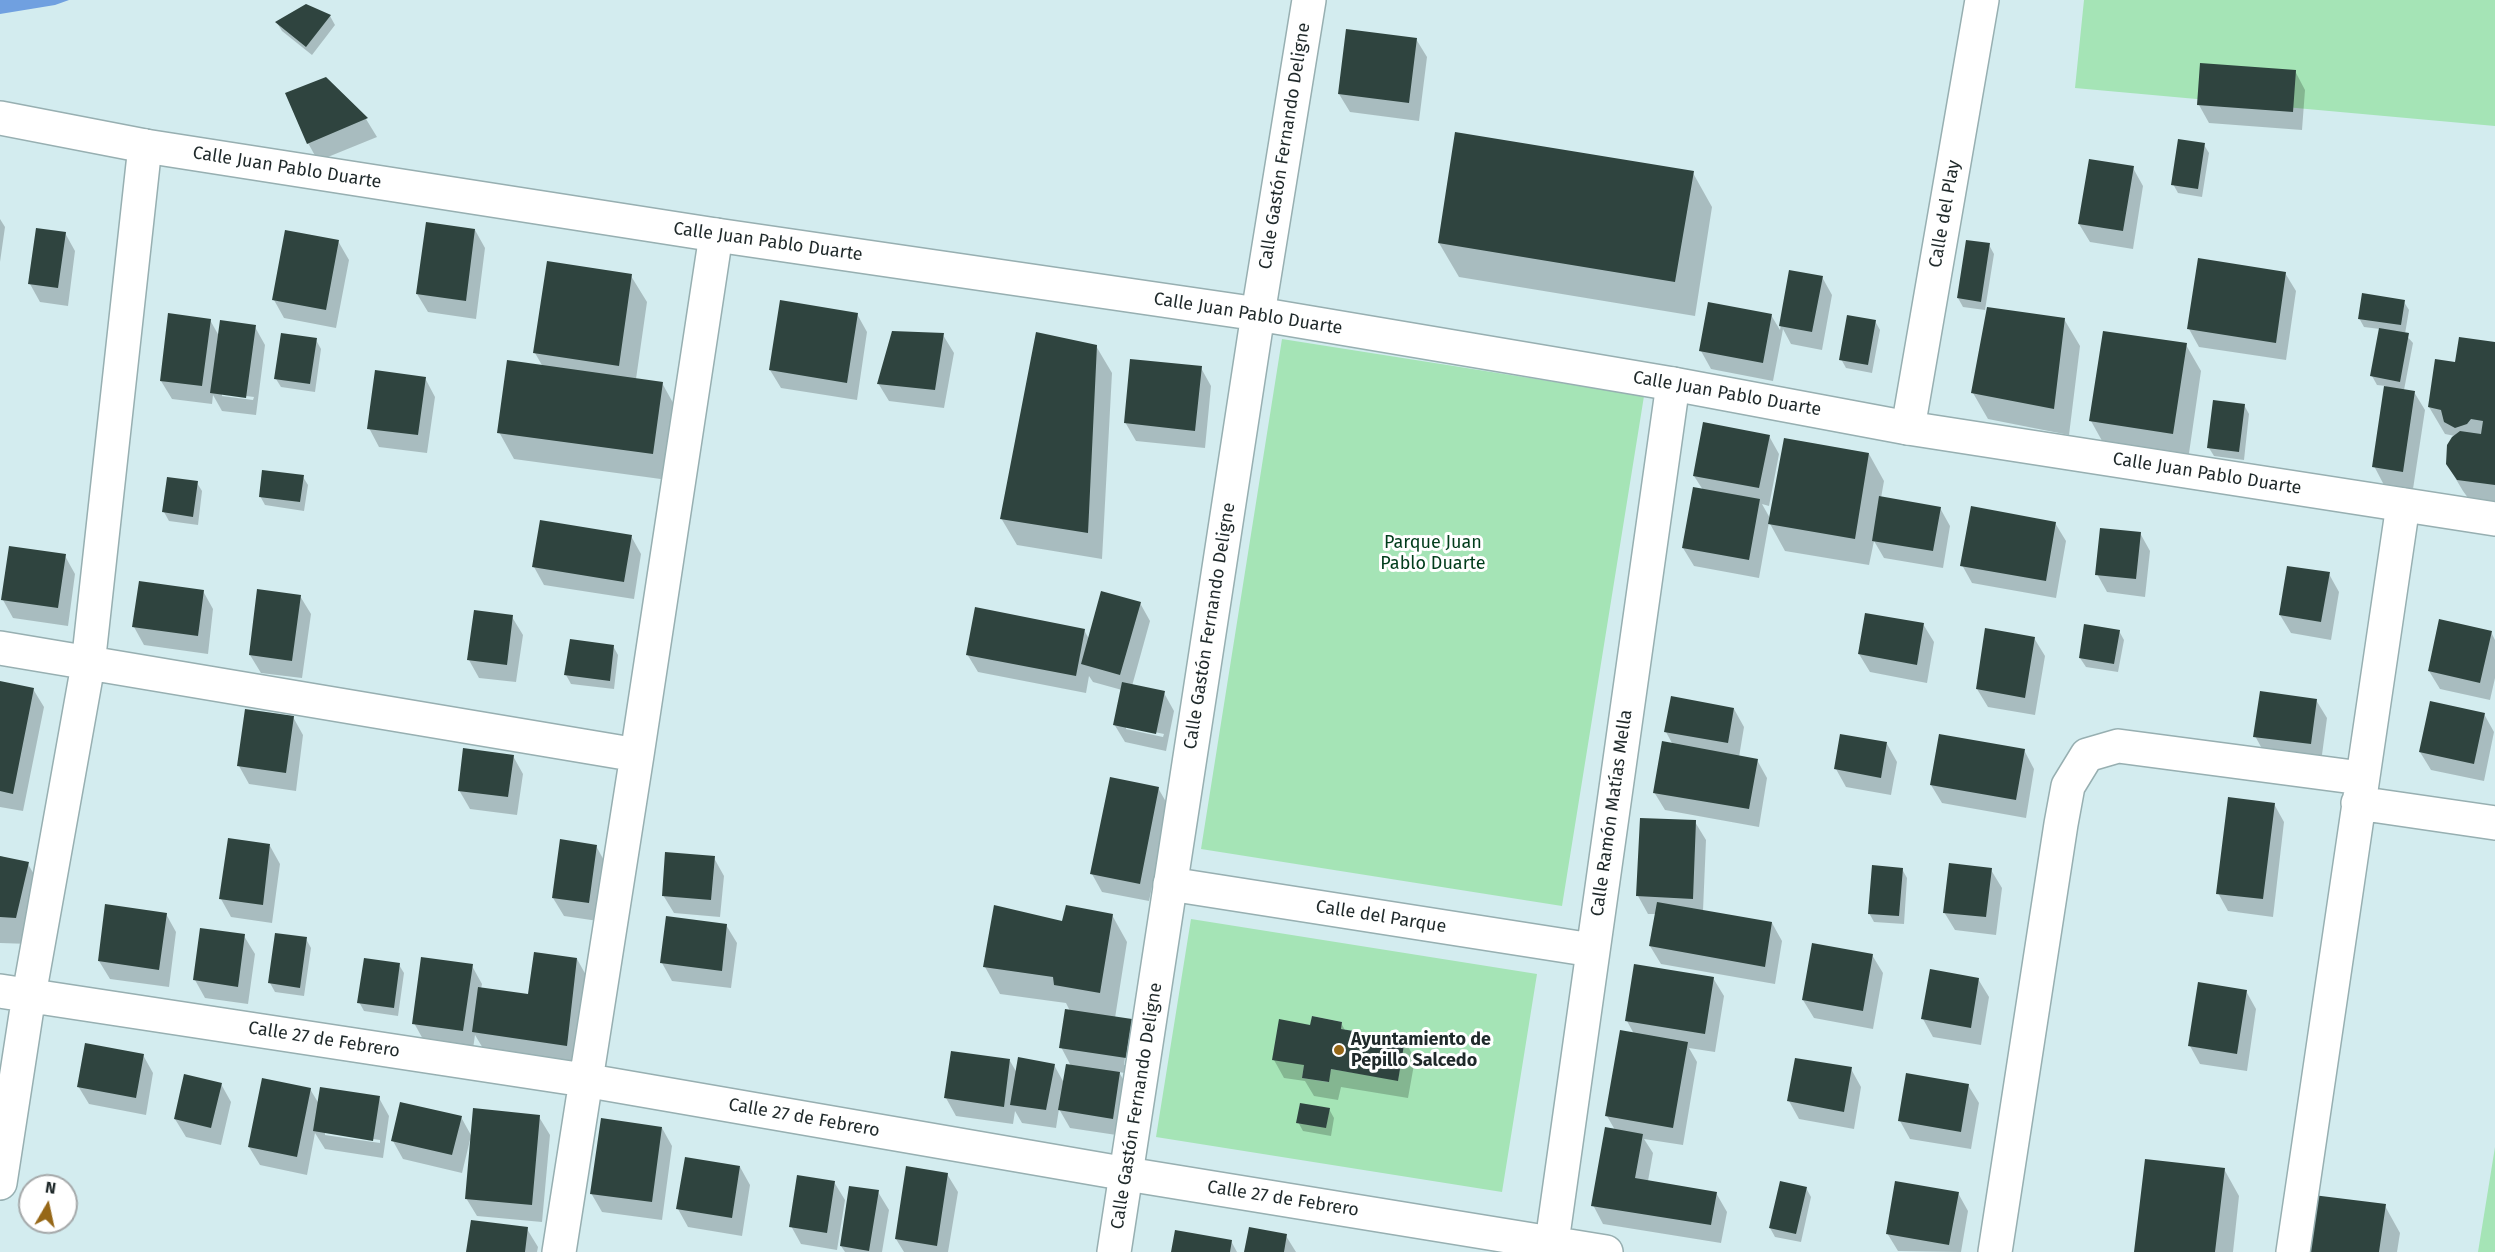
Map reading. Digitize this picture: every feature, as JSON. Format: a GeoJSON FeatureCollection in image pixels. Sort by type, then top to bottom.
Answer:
{"type":"FeatureCollection","features":[{"type":"Feature","properties":{"kind":"street","name":"Calle Gastón Fernando Deligne"},"geometry":{"type":"LineString","coordinates":[[1114,1252],[1258,314],[1309,0]]}},
{"type":"Feature","properties":{"kind":"street","name":"Calle del Play"},"geometry":{"type":"LineString","coordinates":[[1908,428],[1982,0]]}},
{"type":"Feature","properties":{"kind":"street","name":"Calle Juan Pablo Duarte"},"geometry":{"type":"LineString","coordinates":[[0,118],[145,146],[716,235],[1258,314],[1673,384],[1908,428],[2495,519]]}},
{"type":"Feature","properties":{"kind":"street"},"geometry":{"type":"LineString","coordinates":[[0,1183],[15,993],[88,665],[145,146]]}},
{"type":"Feature","properties":{"kind":"street"},"geometry":{"type":"LineString","coordinates":[[559,1252],[716,235]]}},
{"type":"Feature","properties":{"kind":"street","name":"Calle Ramón Matías Mella"},"geometry":{"type":"LineString","coordinates":[[1551,1242],[1673,384]]}},
{"type":"Feature","properties":{"kind":"street"},"geometry":{"type":"LineString","coordinates":[[2293,1252],[2403,505]]}},
{"type":"Feature","properties":{"kind":"street"},"geometry":{"type":"LineString","coordinates":[[0,648],[88,665],[637,755]]}},
{"type":"Feature","properties":{"kind":"street"},"geometry":{"type":"LineString","coordinates":[[1995,1252],[2068,786],[2087,755],[2118,746],[2360,791],[2495,823]]}},
{"type":"Feature","properties":{"kind":"street","name":"Calle del Parque"},"geometry":{"type":"LineString","coordinates":[[1170,884],[1592,950]]}},
{"type":"Feature","properties":{"kind":"street","name":"Calle 27 de Febrero"},"geometry":{"type":"LineString","coordinates":[[15,993],[585,1080],[1127,1174],[1606,1252]]}},
{"type":"Feature","properties":{"kind":"green space"},"geometry":{"type":"Polygon","coordinates":[[[2084,0],[2495,0],[2495,126],[2075,88],[2084,0]]]}},
{"type":"Feature","properties":{"kind":"green space","name":"Parque Juan Pablo Duarte"},"geometry":{"type":"Polygon","coordinates":[[[1282,339],[1644,396],[1562,906],[1201,849],[1282,339]]]}},
{"type":"Feature","properties":{"kind":"green space"},"geometry":{"type":"Polygon","coordinates":[[[1191,919],[1537,974],[1502,1192],[1156,1137],[1191,919]],[[1312,1016],[1302,1078],[1328,1082],[1331,1069],[1398,1080],[1405,1040],[1341,1029],[1342,1022],[1312,1016]],[[1300,1104],[1297,1123],[1326,1127],[1329,1108],[1300,1104]]]}},
{"type":"Feature","properties":{"kind":"green space"},"geometry":{"type":"Polygon","coordinates":[[[2495,1147],[2495,1252],[2478,1252],[2495,1147]]]}},
{"type":"Feature","properties":{"kind":"water"},"geometry":{"type":"Polygon","coordinates":[[[0,0],[69,0],[55,5],[0,14],[0,0]]]}},
{"type":"Feature","properties":{"kind":"building"},"geometry":{"type":"Polygon","coordinates":[[[306,4],[331,15],[306,47],[275,22],[306,4]]]}},
{"type":"Feature","properties":{"kind":"building"},"geometry":{"type":"Polygon","coordinates":[[[1346,29],[1417,38],[1409,103],[1338,94],[1346,29]]]}},
{"type":"Feature","properties":{"kind":"building"},"geometry":{"type":"Polygon","coordinates":[[[2200,63],[2296,70],[2293,112],[2197,105],[2200,63]]]}},
{"type":"Feature","properties":{"kind":"building"},"geometry":{"type":"Polygon","coordinates":[[[326,77],[368,118],[307,144],[285,93],[326,77]]]}},
{"type":"Feature","properties":{"kind":"building"},"geometry":{"type":"Polygon","coordinates":[[[1455,132],[1694,171],[1675,282],[1438,243],[1455,132]]]}},
{"type":"Feature","properties":{"kind":"building"},"geometry":{"type":"Polygon","coordinates":[[[2178,139],[2205,143],[2198,189],[2171,185],[2178,139]]]}},
{"type":"Feature","properties":{"kind":"building"},"geometry":{"type":"Polygon","coordinates":[[[2089,159],[2134,166],[2123,231],[2078,224],[2089,159]]]}},
{"type":"Feature","properties":{"kind":"building"},"geometry":{"type":"Polygon","coordinates":[[[426,222],[475,229],[466,301],[416,294],[426,222]]]}},
{"type":"Feature","properties":{"kind":"building"},"geometry":{"type":"Polygon","coordinates":[[[36,228],[66,232],[58,288],[28,284],[36,228]]]}},
{"type":"Feature","properties":{"kind":"building"},"geometry":{"type":"Polygon","coordinates":[[[285,230],[339,240],[326,310],[272,300],[285,230]]]}},
{"type":"Feature","properties":{"kind":"building"},"geometry":{"type":"Polygon","coordinates":[[[1966,240],[1990,243],[1981,302],[1957,298],[1966,240]]]}},
{"type":"Feature","properties":{"kind":"building"},"geometry":{"type":"Polygon","coordinates":[[[2198,258],[2286,272],[2276,343],[2187,329],[2198,258]]]}},
{"type":"Feature","properties":{"kind":"building"},"geometry":{"type":"Polygon","coordinates":[[[547,261],[632,274],[619,366],[533,353],[547,261]]]}},
{"type":"Feature","properties":{"kind":"building"},"geometry":{"type":"Polygon","coordinates":[[[1789,270],[1823,276],[1812,332],[1779,326],[1789,270]]]}},
{"type":"Feature","properties":{"kind":"building"},"geometry":{"type":"Polygon","coordinates":[[[2362,293],[2405,300],[2401,325],[2358,319],[2362,293]]]}},
{"type":"Feature","properties":{"kind":"building"},"geometry":{"type":"Polygon","coordinates":[[[780,300],[858,313],[847,383],[769,370],[780,300]]]}},
{"type":"Feature","properties":{"kind":"building"},"geometry":{"type":"Polygon","coordinates":[[[1708,302],[1772,314],[1763,363],[1699,351],[1708,302]]]}},
{"type":"Feature","properties":{"kind":"building"},"geometry":{"type":"Polygon","coordinates":[[[1987,307],[2065,318],[2054,409],[1971,393],[1987,307]]]}},
{"type":"Feature","properties":{"kind":"building"},"geometry":{"type":"Polygon","coordinates":[[[168,313],[211,319],[202,386],[160,381],[168,313]]]}},
{"type":"Feature","properties":{"kind":"building"},"geometry":{"type":"Polygon","coordinates":[[[1847,315],[1876,320],[1868,365],[1839,360],[1847,315]]]}},
{"type":"Feature","properties":{"kind":"building"},"geometry":{"type":"Polygon","coordinates":[[[220,320],[256,325],[246,398],[210,393],[220,320]]]}},
{"type":"Feature","properties":{"kind":"building"},"geometry":{"type":"Polygon","coordinates":[[[2379,328],[2409,333],[2400,382],[2370,376],[2379,328]]]}},
{"type":"Feature","properties":{"kind":"building"},"geometry":{"type":"Polygon","coordinates":[[[892,331],[944,333],[935,390],[877,384],[892,331]]]}},
{"type":"Feature","properties":{"kind":"building"},"geometry":{"type":"Polygon","coordinates":[[[2103,331],[2187,343],[2173,434],[2089,421],[2103,331]]]}},
{"type":"Feature","properties":{"kind":"building"},"geometry":{"type":"Polygon","coordinates":[[[1036,332],[1097,345],[1088,533],[1000,519],[1036,332]]]}},
{"type":"Feature","properties":{"kind":"building"},"geometry":{"type":"Polygon","coordinates":[[[281,333],[317,338],[310,384],[274,379],[281,333]]]}},
{"type":"Feature","properties":{"kind":"building"},"geometry":{"type":"Polygon","coordinates":[[[2459,337],[2495,342],[2495,485],[2457,480],[2446,464],[2447,445],[2452,437],[2460,431],[2481,434],[2483,421],[2471,419],[2467,424],[2455,428],[2444,422],[2441,410],[2428,407],[2435,359],[2455,362],[2459,337]]]}},
{"type":"Feature","properties":{"kind":"building"},"geometry":{"type":"Polygon","coordinates":[[[1130,359],[1202,366],[1195,431],[1124,423],[1130,359]]]}},
{"type":"Feature","properties":{"kind":"building"},"geometry":{"type":"Polygon","coordinates":[[[507,360],[663,382],[653,454],[497,433],[507,360]]]}},
{"type":"Feature","properties":{"kind":"building"},"geometry":{"type":"Polygon","coordinates":[[[375,370],[426,377],[418,435],[367,429],[375,370]]]}},
{"type":"Feature","properties":{"kind":"building"},"geometry":{"type":"Polygon","coordinates":[[[2384,386],[2415,391],[2403,472],[2372,467],[2384,386]]]}},
{"type":"Feature","properties":{"kind":"building"},"geometry":{"type":"Polygon","coordinates":[[[2213,400],[2245,404],[2239,452],[2207,448],[2213,400]]]}},
{"type":"Feature","properties":{"kind":"building"},"geometry":{"type":"Polygon","coordinates":[[[1703,422],[1770,435],[1759,488],[1693,476],[1703,422]]]}},
{"type":"Feature","properties":{"kind":"building"},"geometry":{"type":"Polygon","coordinates":[[[1784,438],[1869,453],[1855,539],[1768,524],[1784,438]]]}},
{"type":"Feature","properties":{"kind":"building"},"geometry":{"type":"Polygon","coordinates":[[[262,470],[304,475],[300,502],[259,497],[262,470]]]}},
{"type":"Feature","properties":{"kind":"building"},"geometry":{"type":"Polygon","coordinates":[[[167,477],[198,481],[193,517],[162,512],[167,477]]]}},
{"type":"Feature","properties":{"kind":"building"},"geometry":{"type":"Polygon","coordinates":[[[1693,487],[1760,499],[1749,560],[1682,548],[1693,487]]]}},
{"type":"Feature","properties":{"kind":"building"},"geometry":{"type":"Polygon","coordinates":[[[1879,496],[1941,507],[1933,551],[1872,541],[1879,496]]]}},
{"type":"Feature","properties":{"kind":"building"},"geometry":{"type":"Polygon","coordinates":[[[1971,506],[2056,522],[2046,581],[1960,566],[1971,506]]]}},
{"type":"Feature","properties":{"kind":"building"},"geometry":{"type":"Polygon","coordinates":[[[540,520],[632,535],[624,582],[532,567],[540,520]]]}},
{"type":"Feature","properties":{"kind":"building"},"geometry":{"type":"Polygon","coordinates":[[[2100,528],[2141,532],[2136,579],[2095,575],[2100,528]]]}},
{"type":"Feature","properties":{"kind":"building"},"geometry":{"type":"Polygon","coordinates":[[[9,546],[66,554],[58,608],[1,600],[9,546]]]}},
{"type":"Feature","properties":{"kind":"building"},"geometry":{"type":"Polygon","coordinates":[[[2287,566],[2330,572],[2321,622],[2279,615],[2287,566]]]}},
{"type":"Feature","properties":{"kind":"building"},"geometry":{"type":"Polygon","coordinates":[[[139,581],[204,590],[198,636],[132,627],[139,581]]]}},
{"type":"Feature","properties":{"kind":"building"},"geometry":{"type":"Polygon","coordinates":[[[257,589],[301,595],[292,661],[249,655],[257,589]]]}},
{"type":"Feature","properties":{"kind":"building"},"geometry":{"type":"Polygon","coordinates":[[[1101,591],[1141,602],[1120,675],[1081,664],[1101,591]]]}},
{"type":"Feature","properties":{"kind":"building"},"geometry":{"type":"Polygon","coordinates":[[[975,607],[1085,629],[1076,676],[966,655],[975,607]]]}},
{"type":"Feature","properties":{"kind":"building"},"geometry":{"type":"Polygon","coordinates":[[[474,610],[513,615],[507,665],[467,660],[474,610]]]}},
{"type":"Feature","properties":{"kind":"building"},"geometry":{"type":"Polygon","coordinates":[[[1865,613],[1924,623],[1917,665],[1858,654],[1865,613]]]}},
{"type":"Feature","properties":{"kind":"building"},"geometry":{"type":"Polygon","coordinates":[[[2439,619],[2492,631],[2480,683],[2428,671],[2439,619]]]}},
{"type":"Feature","properties":{"kind":"building"},"geometry":{"type":"Polygon","coordinates":[[[2084,624],[2120,630],[2114,664],[2079,658],[2084,624]]]}},
{"type":"Feature","properties":{"kind":"building"},"geometry":{"type":"Polygon","coordinates":[[[1985,628],[2035,637],[2025,698],[1976,689],[1985,628]]]}},
{"type":"Feature","properties":{"kind":"building"},"geometry":{"type":"Polygon","coordinates":[[[570,639],[614,645],[610,681],[564,675],[570,639]]]}},
{"type":"Feature","properties":{"kind":"building"},"geometry":{"type":"Polygon","coordinates":[[[0,681],[34,688],[13,794],[0,791],[0,681]]]}},
{"type":"Feature","properties":{"kind":"building"},"geometry":{"type":"Polygon","coordinates":[[[1122,682],[1165,691],[1156,734],[1113,725],[1122,682]]]}},
{"type":"Feature","properties":{"kind":"building"},"geometry":{"type":"Polygon","coordinates":[[[2260,691],[2317,699],[2311,744],[2253,737],[2260,691]]]}},
{"type":"Feature","properties":{"kind":"building"},"geometry":{"type":"Polygon","coordinates":[[[1671,696],[1734,708],[1728,743],[1664,732],[1671,696]]]}},
{"type":"Feature","properties":{"kind":"building"},"geometry":{"type":"Polygon","coordinates":[[[2430,701],[2485,713],[2474,764],[2419,752],[2430,701]]]}},
{"type":"Feature","properties":{"kind":"building"},"geometry":{"type":"Polygon","coordinates":[[[245,709],[294,716],[286,773],[237,766],[245,709]]]}},
{"type":"Feature","properties":{"kind":"building"},"geometry":{"type":"Polygon","coordinates":[[[1840,734],[1887,742],[1881,778],[1834,769],[1840,734]]]}},
{"type":"Feature","properties":{"kind":"building"},"geometry":{"type":"Polygon","coordinates":[[[1939,734],[2025,749],[2016,800],[1930,785],[1939,734]]]}},
{"type":"Feature","properties":{"kind":"building"},"geometry":{"type":"Polygon","coordinates":[[[1662,741],[1758,759],[1749,809],[1653,793],[1662,741]]]}},
{"type":"Feature","properties":{"kind":"building"},"geometry":{"type":"Polygon","coordinates":[[[463,748],[514,755],[508,797],[458,791],[463,748]]]}},
{"type":"Feature","properties":{"kind":"building"},"geometry":{"type":"Polygon","coordinates":[[[1110,777],[1159,787],[1140,884],[1090,874],[1110,777]]]}},
{"type":"Feature","properties":{"kind":"building"},"geometry":{"type":"Polygon","coordinates":[[[2228,797],[2275,803],[2263,899],[2216,894],[2228,797]]]}},
{"type":"Feature","properties":{"kind":"building"},"geometry":{"type":"Polygon","coordinates":[[[1640,818],[1696,820],[1693,899],[1636,896],[1640,818]]]}},
{"type":"Feature","properties":{"kind":"building"},"geometry":{"type":"Polygon","coordinates":[[[228,838],[270,844],[263,905],[219,899],[228,838]]]}},
{"type":"Feature","properties":{"kind":"building"},"geometry":{"type":"Polygon","coordinates":[[[560,839],[597,845],[589,903],[552,898],[560,839]]]}},
{"type":"Feature","properties":{"kind":"building"},"geometry":{"type":"Polygon","coordinates":[[[665,852],[715,856],[711,900],[662,896],[665,852]]]}},
{"type":"Feature","properties":{"kind":"building"},"geometry":{"type":"Polygon","coordinates":[[[0,856],[29,862],[16,918],[0,917],[0,856]]]}},
{"type":"Feature","properties":{"kind":"building"},"geometry":{"type":"Polygon","coordinates":[[[1949,863],[1992,868],[1986,917],[1943,913],[1949,863]]]}},
{"type":"Feature","properties":{"kind":"building"},"geometry":{"type":"Polygon","coordinates":[[[1872,865],[1903,868],[1899,916],[1868,914],[1872,865]]]}},
{"type":"Feature","properties":{"kind":"building"},"geometry":{"type":"Polygon","coordinates":[[[1657,902],[1772,922],[1765,967],[1649,946],[1657,902]]]}},
{"type":"Feature","properties":{"kind":"building"},"geometry":{"type":"Polygon","coordinates":[[[105,904],[167,913],[159,970],[98,961],[105,904]]]}},
{"type":"Feature","properties":{"kind":"building"},"geometry":{"type":"Polygon","coordinates":[[[994,905],[1062,921],[1066,905],[1113,914],[1100,993],[1054,985],[1053,977],[983,967],[994,905]]]}},
{"type":"Feature","properties":{"kind":"building"},"geometry":{"type":"Polygon","coordinates":[[[666,916],[727,924],[722,971],[660,963],[666,916]]]}},
{"type":"Feature","properties":{"kind":"building"},"geometry":{"type":"Polygon","coordinates":[[[200,928],[245,934],[238,987],[193,980],[200,928]]]}},
{"type":"Feature","properties":{"kind":"building"},"geometry":{"type":"Polygon","coordinates":[[[275,933],[307,937],[300,988],[268,983],[275,933]]]}},
{"type":"Feature","properties":{"kind":"building"},"geometry":{"type":"Polygon","coordinates":[[[1812,943],[1873,954],[1863,1011],[1802,1000],[1812,943]]]}},
{"type":"Feature","properties":{"kind":"building"},"geometry":{"type":"Polygon","coordinates":[[[534,952],[577,958],[567,1046],[472,1032],[478,987],[528,994],[534,952]]]}},
{"type":"Feature","properties":{"kind":"building"},"geometry":{"type":"Polygon","coordinates":[[[421,957],[473,964],[463,1031],[412,1024],[421,957]]]}},
{"type":"Feature","properties":{"kind":"building"},"geometry":{"type":"Polygon","coordinates":[[[364,958],[400,963],[394,1008],[357,1003],[364,958]]]}},
{"type":"Feature","properties":{"kind":"building"},"geometry":{"type":"Polygon","coordinates":[[[1634,964],[1714,977],[1705,1034],[1625,1021],[1634,964]]]}},
{"type":"Feature","properties":{"kind":"building"},"geometry":{"type":"Polygon","coordinates":[[[1930,969],[1979,978],[1971,1028],[1921,1019],[1930,969]]]}},
{"type":"Feature","properties":{"kind":"building"},"geometry":{"type":"Polygon","coordinates":[[[2198,982],[2247,990],[2237,1054],[2188,1046],[2198,982]]]}},
{"type":"Feature","properties":{"kind":"building"},"geometry":{"type":"Polygon","coordinates":[[[1065,1009],[1132,1019],[1126,1058],[1059,1048],[1065,1009]]]}},
{"type":"Feature","properties":{"kind":"building","name":"Ayuntamiento de Pepillo Salcedo"},"geometry":{"type":"Polygon","coordinates":[[[1312,1016],[1342,1022],[1341,1029],[1405,1039],[1398,1081],[1331,1069],[1329,1082],[1302,1078],[1304,1065],[1272,1060],[1279,1019],[1310,1025],[1312,1016]]]}},
{"type":"Feature","properties":{"kind":"building"},"geometry":{"type":"Polygon","coordinates":[[[1620,1030],[1688,1042],[1673,1128],[1605,1116],[1620,1030]]]}},
{"type":"Feature","properties":{"kind":"building"},"geometry":{"type":"Polygon","coordinates":[[[85,1043],[144,1054],[136,1098],[77,1087],[85,1043]]]}},
{"type":"Feature","properties":{"kind":"building"},"geometry":{"type":"Polygon","coordinates":[[[951,1051],[1010,1059],[1004,1107],[944,1098],[951,1051]]]}},
{"type":"Feature","properties":{"kind":"building"},"geometry":{"type":"Polygon","coordinates":[[[1018,1057],[1055,1064],[1046,1110],[1010,1105],[1018,1057]]]}},
{"type":"Feature","properties":{"kind":"building"},"geometry":{"type":"Polygon","coordinates":[[[1795,1058],[1852,1067],[1844,1112],[1787,1101],[1795,1058]]]}},
{"type":"Feature","properties":{"kind":"building"},"geometry":{"type":"Polygon","coordinates":[[[1066,1064],[1120,1072],[1113,1119],[1058,1110],[1066,1064]]]}},
{"type":"Feature","properties":{"kind":"building"},"geometry":{"type":"Polygon","coordinates":[[[1906,1073],[1969,1084],[1961,1132],[1898,1121],[1906,1073]]]}},
{"type":"Feature","properties":{"kind":"building"},"geometry":{"type":"Polygon","coordinates":[[[184,1074],[222,1083],[211,1128],[174,1119],[184,1074]]]}},
{"type":"Feature","properties":{"kind":"building"},"geometry":{"type":"Polygon","coordinates":[[[262,1078],[311,1088],[297,1157],[248,1147],[262,1078]]]}},
{"type":"Feature","properties":{"kind":"building"},"geometry":{"type":"Polygon","coordinates":[[[320,1087],[380,1096],[373,1141],[313,1131],[320,1087]]]}},
{"type":"Feature","properties":{"kind":"building"},"geometry":{"type":"Polygon","coordinates":[[[400,1102],[462,1116],[452,1155],[391,1141],[400,1102]]]}},
{"type":"Feature","properties":{"kind":"building","name":"Ayuntamiento de Pepillo Salcedo"},"geometry":{"type":"Polygon","coordinates":[[[1300,1103],[1330,1108],[1326,1128],[1296,1123],[1300,1103]]]}},
{"type":"Feature","properties":{"kind":"building"},"geometry":{"type":"Polygon","coordinates":[[[473,1108],[540,1115],[532,1205],[465,1199],[473,1108]]]}},
{"type":"Feature","properties":{"kind":"building"},"geometry":{"type":"Polygon","coordinates":[[[601,1118],[662,1127],[652,1202],[590,1194],[601,1118]]]}},
{"type":"Feature","properties":{"kind":"building"},"geometry":{"type":"Polygon","coordinates":[[[1605,1127],[1643,1134],[1635,1178],[1717,1192],[1711,1225],[1591,1206],[1605,1127]]]}},
{"type":"Feature","properties":{"kind":"building"},"geometry":{"type":"Polygon","coordinates":[[[685,1157],[740,1166],[732,1218],[676,1209],[685,1157]]]}},
{"type":"Feature","properties":{"kind":"building"},"geometry":{"type":"Polygon","coordinates":[[[2145,1159],[2225,1168],[2215,1252],[2134,1252],[2145,1159]]]}},
{"type":"Feature","properties":{"kind":"building"},"geometry":{"type":"Polygon","coordinates":[[[906,1166],[948,1173],[937,1246],[895,1239],[906,1166]]]}},
{"type":"Feature","properties":{"kind":"building"},"geometry":{"type":"Polygon","coordinates":[[[797,1175],[835,1181],[827,1233],[789,1227],[797,1175]]]}},
{"type":"Feature","properties":{"kind":"building"},"geometry":{"type":"Polygon","coordinates":[[[1780,1181],[1807,1187],[1796,1234],[1769,1228],[1780,1181]]]}},
{"type":"Feature","properties":{"kind":"building"},"geometry":{"type":"Polygon","coordinates":[[[1895,1181],[1959,1192],[1949,1245],[1886,1234],[1895,1181]]]}},
{"type":"Feature","properties":{"kind":"building"},"geometry":{"type":"Polygon","coordinates":[[[849,1186],[879,1190],[869,1251],[840,1246],[849,1186]]]}},
{"type":"Feature","properties":{"kind":"building"},"geometry":{"type":"Polygon","coordinates":[[[2313,1195],[2386,1204],[2379,1252],[2306,1252],[2313,1195]]]}},
{"type":"Feature","properties":{"kind":"building"},"geometry":{"type":"Polygon","coordinates":[[[471,1220],[528,1227],[525,1252],[466,1252],[471,1220]]]}},
{"type":"Feature","properties":{"kind":"building"},"geometry":{"type":"Polygon","coordinates":[[[1249,1227],[1287,1234],[1284,1252],[1244,1252],[1249,1227]]]}},
{"type":"Feature","properties":{"kind":"building"},"geometry":{"type":"Polygon","coordinates":[[[1175,1230],[1232,1240],[1230,1252],[1171,1252],[1175,1230]]]}},
{"type":"Feature","properties":{"kind":"place","name":"Ayuntamiento de Pepillo Salcedo"},"geometry":{"type":"Point","coordinates":[1339,1050]}}]}
